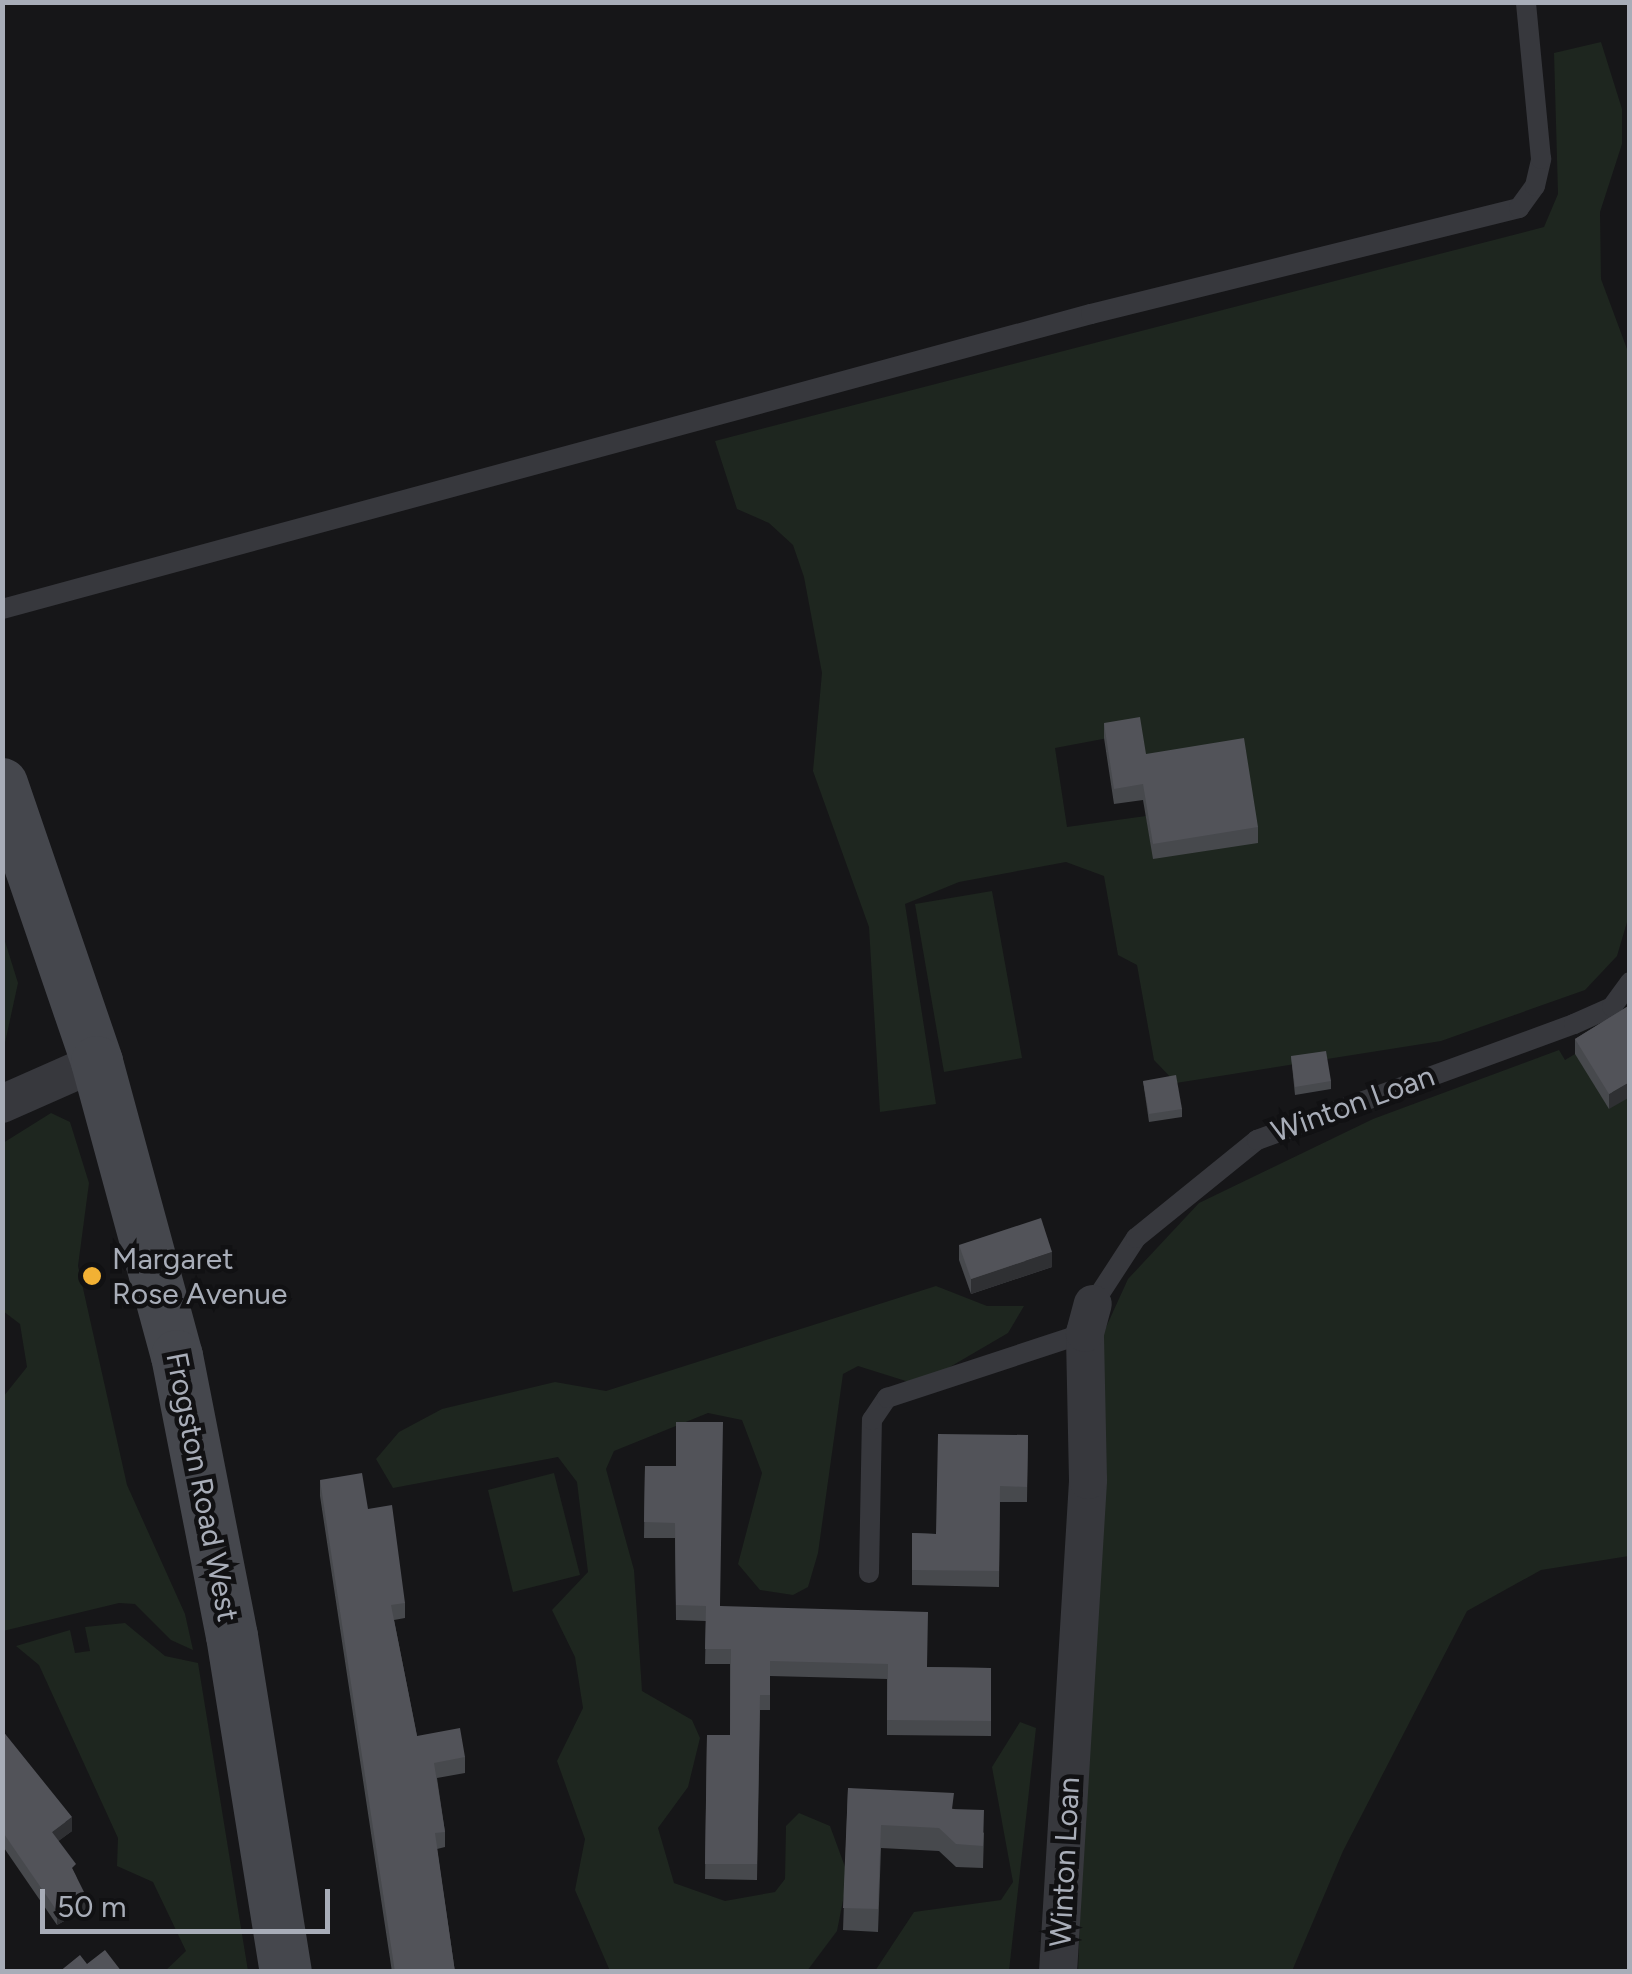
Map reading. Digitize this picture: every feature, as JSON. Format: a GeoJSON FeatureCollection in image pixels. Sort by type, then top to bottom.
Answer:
{"type":"FeatureCollection","features":[{"type":"Feature","properties":{"kind":"main road","name":"Frogston Road West"},"geometry":{"type":"LineString","coordinates":[[2,784],[97,1062],[177,1356],[232,1636],[286,1972]]}},
{"type":"Feature","properties":{"kind":"street"},"geometry":{"type":"LineString","coordinates":[[2,1104],[97,1062]]}},
{"type":"Feature","properties":{"kind":"street","name":"Winton Loan"},"geometry":{"type":"LineString","coordinates":[[1058,1972],[1088,1480],[1089,1318]]}},
{"type":"Feature","properties":{"kind":"lane"},"geometry":{"type":"LineString","coordinates":[[2,609],[1091,314],[1518,208],[1535,186],[1540,158],[1526,2]]}},
{"type":"Feature","properties":{"kind":"lane","name":"Winton Loan"},"geometry":{"type":"LineString","coordinates":[[1089,1318],[1136,1238],[1256,1140],[1574,1024],[1612,1007],[1630,982]]}},
{"type":"Feature","properties":{"kind":"lane"},"geometry":{"type":"LineString","coordinates":[[869,1573],[872,1420],[887,1398],[1089,1318]]}},
{"type":"Feature","properties":{"kind":"shaded area"},"geometry":{"type":"Polygon","coordinates":[[[1601,42],[1622,109],[1622,144],[1600,212],[1601,279],[1630,357],[1630,912],[1617,956],[1585,990],[1441,1041],[1176,1083],[1154,1060],[1137,965],[1118,955],[1104,876],[1066,862],[959,882],[905,904],[936,1104],[880,1112],[869,927],[813,771],[822,673],[804,577],[793,545],[769,523],[737,509],[715,441],[1544,227],[1558,194],[1554,53],[1601,42]],[[1140,732],[1055,748],[1067,827],[1146,816],[1154,859],[1140,732]]]}},
{"type":"Feature","properties":{"kind":"shaded area"},"geometry":{"type":"Polygon","coordinates":[[[992,891],[1022,1058],[944,1072],[915,904],[992,891]]]}},
{"type":"Feature","properties":{"kind":"shaded area"},"geometry":{"type":"Polygon","coordinates":[[[3,935],[18,983],[2,1052],[3,935]]]}},
{"type":"Feature","properties":{"kind":"shaded area"},"geometry":{"type":"Polygon","coordinates":[[[1559,1050],[1565,1060],[1575,1054],[1629,1096],[1629,1556],[1541,1570],[1467,1611],[1343,1851],[1292,1971],[1078,1972],[1102,1336],[1128,1279],[1199,1203],[1373,1119],[1559,1050]]]}},
{"type":"Feature","properties":{"kind":"shaded area"},"geometry":{"type":"Polygon","coordinates":[[[51,1113],[70,1122],[89,1183],[78,1266],[127,1485],[185,1614],[193,1650],[171,1640],[135,1604],[119,1603],[3,1631],[3,1397],[27,1367],[20,1324],[3,1311],[3,1143],[51,1113]]]}},
{"type":"Feature","properties":{"kind":"shaded area"},"geometry":{"type":"Polygon","coordinates":[[[936,1286],[987,1306],[1024,1306],[1008,1333],[943,1371],[909,1382],[858,1366],[843,1374],[818,1553],[808,1587],[793,1595],[760,1590],[738,1564],[762,1473],[742,1420],[708,1413],[614,1451],[606,1469],[634,1570],[642,1691],[692,1720],[700,1738],[688,1787],[658,1828],[674,1883],[725,1901],[775,1892],[785,1879],[786,1826],[799,1813],[830,1826],[848,1875],[837,1931],[807,1971],[610,1971],[575,1890],[585,1839],[557,1761],[583,1708],[575,1657],[552,1610],[588,1572],[577,1482],[558,1457],[393,1488],[376,1459],[399,1432],[442,1409],[555,1382],[606,1391],[936,1286]]]}},
{"type":"Feature","properties":{"kind":"shaded area"},"geometry":{"type":"Polygon","coordinates":[[[554,1473],[580,1575],[513,1592],[488,1490],[554,1473]]]}},
{"type":"Feature","properties":{"kind":"shaded area"},"geometry":{"type":"Polygon","coordinates":[[[125,1623],[165,1656],[198,1663],[248,1971],[165,1971],[186,1951],[153,1882],[117,1866],[118,1838],[39,1665],[16,1646],[70,1630],[75,1653],[90,1651],[85,1627],[125,1623]]]}},
{"type":"Feature","properties":{"kind":"shaded area"},"geometry":{"type":"Polygon","coordinates":[[[1020,1722],[1036,1728],[1009,1971],[875,1971],[914,1912],[1001,1900],[1013,1882],[992,1767],[1020,1722]]]}},
{"type":"Feature","properties":{"kind":"building"},"geometry":{"type":"Polygon","coordinates":[[[1140,717],[1146,754],[1244,738],[1258,827],[1153,844],[1143,784],[1114,789],[1104,723],[1140,717]]]}},
{"type":"Feature","properties":{"kind":"building"},"geometry":{"type":"Polygon","coordinates":[[[1630,1005],[1630,1082],[1609,1094],[1575,1039],[1630,1005]]]}},
{"type":"Feature","properties":{"kind":"building"},"geometry":{"type":"Polygon","coordinates":[[[1326,1051],[1331,1081],[1295,1087],[1291,1056],[1326,1051]]]}},
{"type":"Feature","properties":{"kind":"building"},"geometry":{"type":"Polygon","coordinates":[[[1176,1075],[1182,1109],[1149,1114],[1143,1081],[1176,1075]]]}},
{"type":"Feature","properties":{"kind":"building"},"geometry":{"type":"Polygon","coordinates":[[[1041,1218],[1052,1252],[971,1279],[959,1245],[1041,1218]]]}},
{"type":"Feature","properties":{"kind":"building"},"geometry":{"type":"Polygon","coordinates":[[[676,1422],[723,1422],[720,1606],[928,1612],[927,1667],[991,1668],[991,1721],[887,1720],[888,1664],[770,1661],[770,1695],[760,1695],[757,1864],[705,1864],[707,1735],[730,1735],[731,1649],[705,1649],[706,1606],[676,1605],[675,1523],[644,1522],[645,1466],[676,1466],[676,1422]]]}},
{"type":"Feature","properties":{"kind":"building"},"geometry":{"type":"Polygon","coordinates":[[[938,1434],[1028,1435],[1027,1487],[1000,1486],[999,1571],[912,1570],[912,1533],[936,1534],[938,1434]]]}},
{"type":"Feature","properties":{"kind":"building"},"geometry":{"type":"Polygon","coordinates":[[[362,1473],[368,1509],[392,1505],[405,1603],[391,1605],[417,1736],[460,1728],[465,1757],[434,1763],[445,1832],[435,1833],[455,1972],[395,1972],[320,1480],[362,1473]]]}},
{"type":"Feature","properties":{"kind":"building"},"geometry":{"type":"Polygon","coordinates":[[[2,1730],[72,1817],[52,1832],[76,1864],[72,1868],[86,1896],[57,1911],[2,1831],[2,1730]]]}},
{"type":"Feature","properties":{"kind":"building"},"geometry":{"type":"Polygon","coordinates":[[[848,1788],[954,1793],[952,1809],[984,1810],[983,1846],[956,1844],[939,1828],[881,1825],[878,1909],[843,1908],[848,1788]]]}},
{"type":"Feature","properties":{"kind":"building"},"geometry":{"type":"Polygon","coordinates":[[[105,1950],[122,1972],[59,1972],[80,1955],[87,1964],[105,1950]]]}},
{"type":"Feature","properties":{"kind":"place","name":"Margaret Rose Avenue"},"geometry":{"type":"Point","coordinates":[92,1276]}}]}
